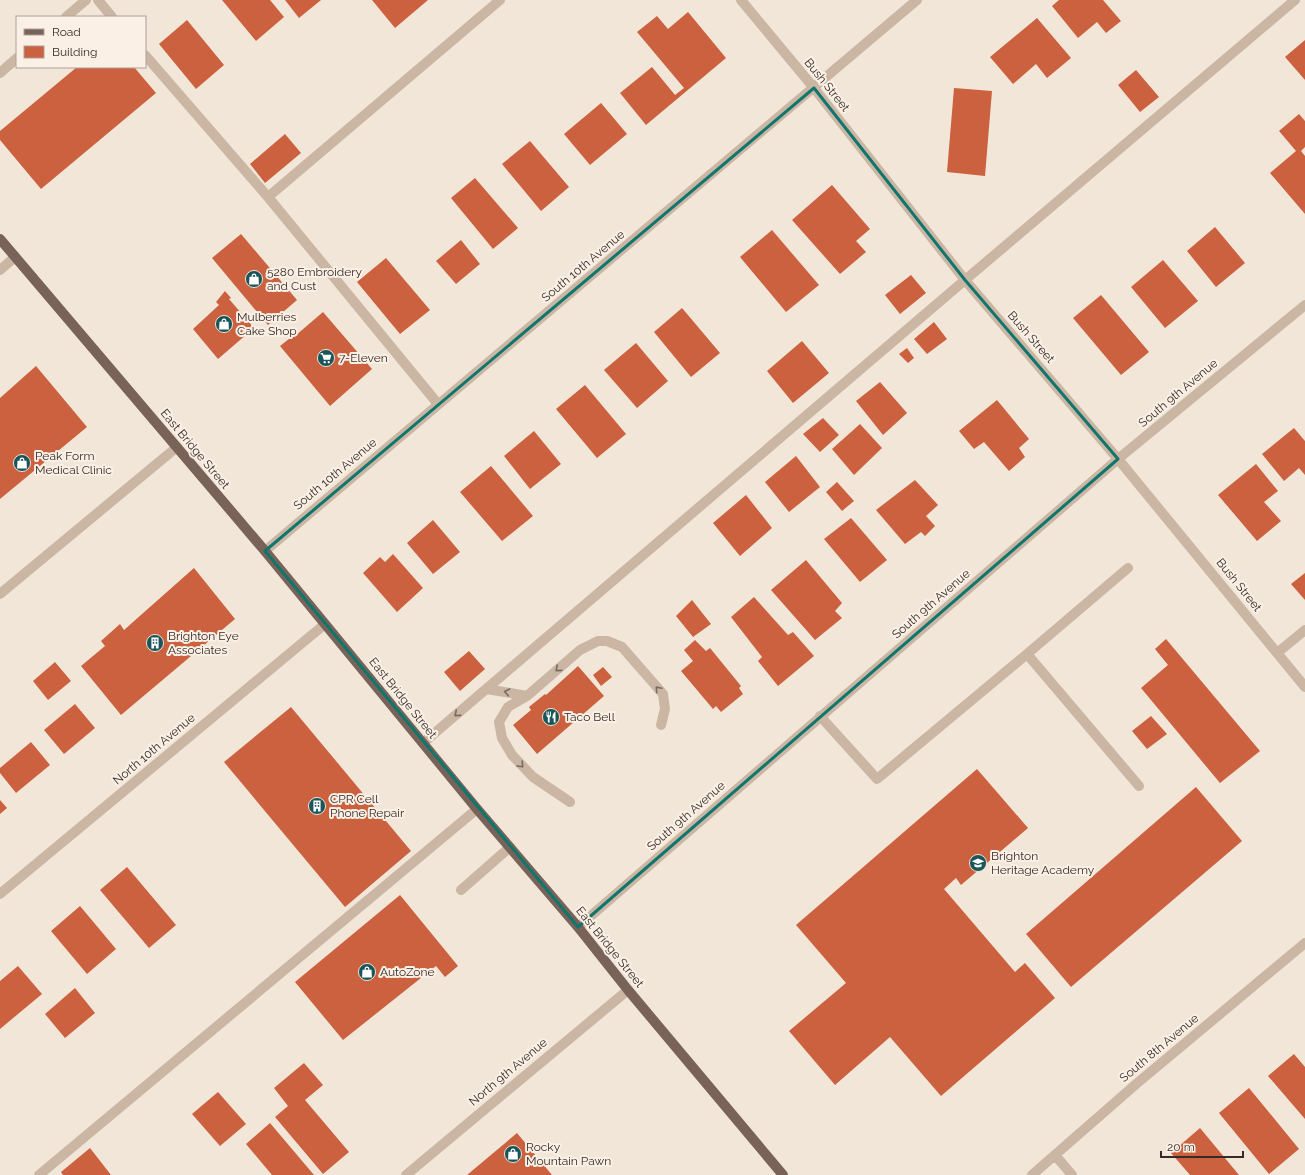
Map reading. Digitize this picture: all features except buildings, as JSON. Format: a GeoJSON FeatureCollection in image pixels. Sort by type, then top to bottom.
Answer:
{"type":"FeatureCollection","features":[{"type":"Feature","properties":{"kind":"main road","name":"East Bridge Street"},"geometry":{"type":"LineString","coordinates":[[0,239],[265,551],[476,809],[578,927],[628,990],[783,1175]]}},
{"type":"Feature","properties":{"kind":"street"},"geometry":{"type":"LineString","coordinates":[[67,16],[86,0]]}},
{"type":"Feature","properties":{"kind":"street"},"geometry":{"type":"LineString","coordinates":[[98,0],[111,16]]}},
{"type":"Feature","properties":{"kind":"street"},"geometry":{"type":"LineString","coordinates":[[268,197],[500,0]]}},
{"type":"Feature","properties":{"kind":"street","name":"Bush Street"},"geometry":{"type":"LineString","coordinates":[[741,0],[814,88],[965,280],[1118,459],[1305,687]]}},
{"type":"Feature","properties":{"kind":"street","name":"South 10th Avenue"},"geometry":{"type":"LineString","coordinates":[[265,551],[917,0]]}},
{"type":"Feature","properties":{"kind":"street"},"geometry":{"type":"LineString","coordinates":[[423,743],[1295,0]]}},
{"type":"Feature","properties":{"kind":"street"},"geometry":{"type":"LineString","coordinates":[[146,56],[268,197],[438,404]]}},
{"type":"Feature","properties":{"kind":"street"},"geometry":{"type":"LineString","coordinates":[[0,73],[16,59]]}},
{"type":"Feature","properties":{"kind":"street"},"geometry":{"type":"LineString","coordinates":[[0,270],[15,257]]}},
{"type":"Feature","properties":{"kind":"street","name":"South 9th Avenue"},"geometry":{"type":"LineString","coordinates":[[578,927],[1118,459],[1305,305]]}},
{"type":"Feature","properties":{"kind":"street"},"geometry":{"type":"LineString","coordinates":[[0,594],[177,447]]}},
{"type":"Feature","properties":{"kind":"street"},"geometry":{"type":"LineString","coordinates":[[820,716],[877,779],[1128,568]]}},
{"type":"Feature","properties":{"kind":"street","name":"North 10th Avenue"},"geometry":{"type":"LineString","coordinates":[[0,894],[325,624]]}},
{"type":"Feature","properties":{"kind":"street"},"geometry":{"type":"LineString","coordinates":[[1277,653],[1305,630]]}},
{"type":"Feature","properties":{"kind":"street"},"geometry":{"type":"LineString","coordinates":[[570,802],[533,778],[512,756],[502,738],[499,722],[508,708],[527,696],[580,650],[598,641],[607,641],[622,647],[663,694],[665,709],[661,725]]}},
{"type":"Feature","properties":{"kind":"street"},"geometry":{"type":"LineString","coordinates":[[1027,654],[1138,786]]}},
{"type":"Feature","properties":{"kind":"street"},"geometry":{"type":"LineString","coordinates":[[487,689],[527,696]]}},
{"type":"Feature","properties":{"kind":"street"},"geometry":{"type":"LineString","coordinates":[[39,1175],[476,809]]}},
{"type":"Feature","properties":{"kind":"street"},"geometry":{"type":"LineString","coordinates":[[461,890],[510,847]]}},
{"type":"Feature","properties":{"kind":"street","name":"South 8th Avenue"},"geometry":{"type":"LineString","coordinates":[[1032,1175],[1141,1080],[1305,943]]}},
{"type":"Feature","properties":{"kind":"street","name":"North 9th Avenue"},"geometry":{"type":"LineString","coordinates":[[406,1175],[628,990]]}},
{"type":"Feature","properties":{"kind":"street"},"geometry":{"type":"LineString","coordinates":[[1055,1155],[1072,1175]]}},
{"type":"Feature","properties":{"kind":"highlighted area"},"geometry":{"type":"Polygon","coordinates":[[[814,88],[965,280],[1118,459],[578,927],[265,551],[814,88]]]}},
{"type":"Feature","properties":{"kind":"place","name":"5280 Embroidery and Cust"},"geometry":{"type":"Point","coordinates":[254,279]}},
{"type":"Feature","properties":{"kind":"place","name":"Mulberries Cake Shop"},"geometry":{"type":"Point","coordinates":[224,324]}},
{"type":"Feature","properties":{"kind":"place","name":"7-Eleven"},"geometry":{"type":"Point","coordinates":[326,358]}},
{"type":"Feature","properties":{"kind":"place","name":"Peak Form Medical Clinic"},"geometry":{"type":"Point","coordinates":[22,463]}},
{"type":"Feature","properties":{"kind":"place","name":"Brighton Eye Associates"},"geometry":{"type":"Point","coordinates":[155,643]}},
{"type":"Feature","properties":{"kind":"place","name":"Taco Bell"},"geometry":{"type":"Point","coordinates":[551,717]}},
{"type":"Feature","properties":{"kind":"place","name":"CPR Cell Phone Repair"},"geometry":{"type":"Point","coordinates":[317,806]}},
{"type":"Feature","properties":{"kind":"place","name":"Brighton Heritage Academy"},"geometry":{"type":"Point","coordinates":[978,863]}},
{"type":"Feature","properties":{"kind":"place","name":"AutoZone"},"geometry":{"type":"Point","coordinates":[367,972]}},
{"type":"Feature","properties":{"kind":"place","name":"Rocky Mountain Pawn"},"geometry":{"type":"Point","coordinates":[513,1154]}}]}
